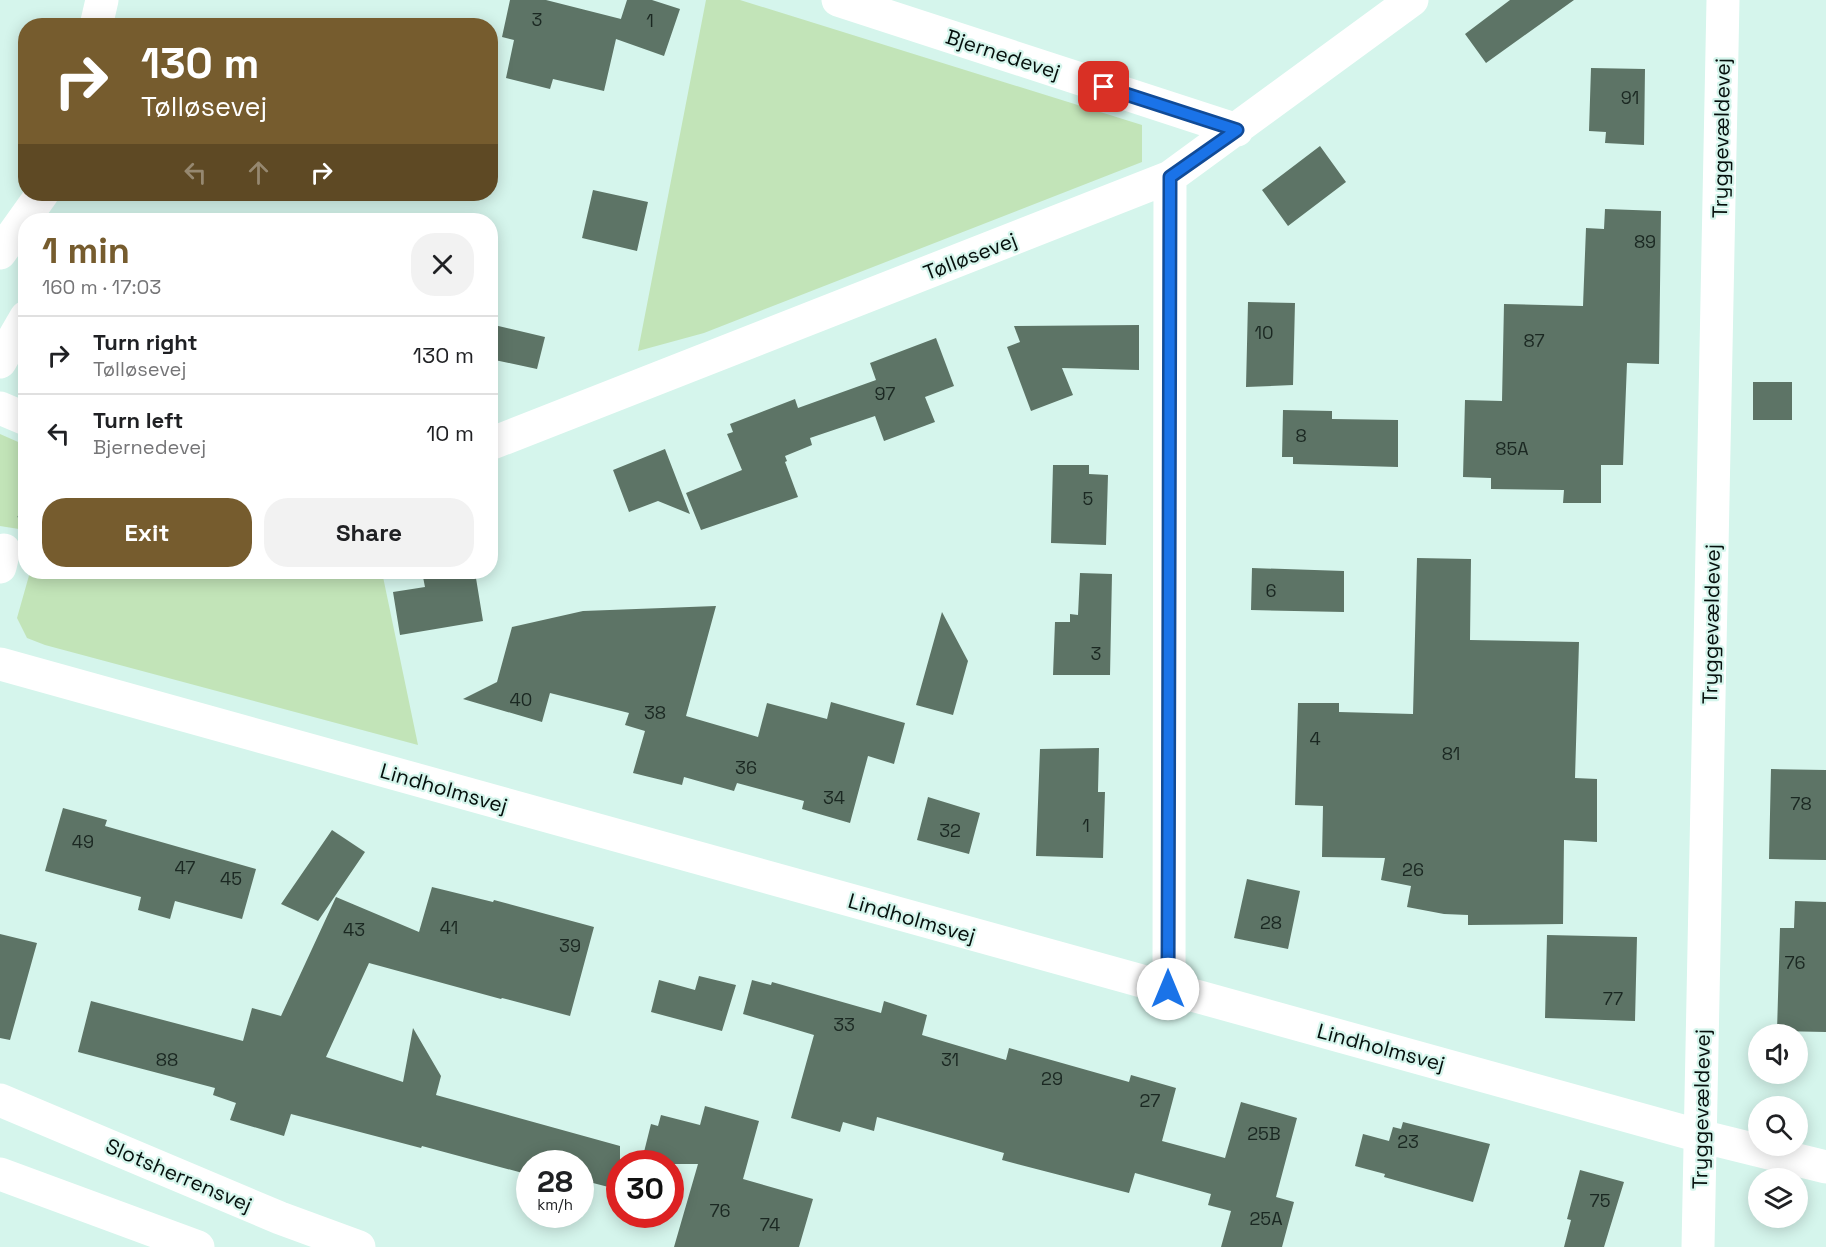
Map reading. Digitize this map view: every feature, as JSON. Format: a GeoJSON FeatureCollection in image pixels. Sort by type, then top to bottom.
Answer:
{"type":"FeatureCollection","features":[{"type":"Feature","properties":{"kind":"street"},"geometry":{"type":"LineString","coordinates":[[98,18],[102,0]]}},
{"type":"Feature","properties":{"kind":"street","name":"Bjernedevej"},"geometry":{"type":"LineString","coordinates":[[837,0],[1237,130]]}},
{"type":"Feature","properties":{"kind":"street","name":"Tølløsevej"},"geometry":{"type":"LineString","coordinates":[[498,441],[1170,177],[1412,0]]}},
{"type":"Feature","properties":{"kind":"street","name":"Tryggevældevej"},"geometry":{"type":"LineString","coordinates":[[1698,1247],[1723,0]]}},
{"type":"Feature","properties":{"kind":"street"},"geometry":{"type":"LineString","coordinates":[[1168,989],[1170,177]]}},
{"type":"Feature","properties":{"kind":"street"},"geometry":{"type":"LineString","coordinates":[[0,253],[18,228]]}},
{"type":"Feature","properties":{"kind":"street"},"geometry":{"type":"LineString","coordinates":[[0,362],[18,331]]}},
{"type":"Feature","properties":{"kind":"street"},"geometry":{"type":"LineString","coordinates":[[0,408],[18,416]]}},
{"type":"Feature","properties":{"kind":"street","name":"Lindholmsvej"},"geometry":{"type":"LineString","coordinates":[[0,664],[1700,1136],[1826,1167]]}},
{"type":"Feature","properties":{"kind":"street","name":"Slotsherrensvej"},"geometry":{"type":"LineString","coordinates":[[0,1100],[280,1218],[359,1247]]}},
{"type":"Feature","properties":{"kind":"street"},"geometry":{"type":"LineString","coordinates":[[0,1174],[198,1247]]}},
{"type":"Feature","properties":{"kind":"green space"},"geometry":{"type":"Polygon","coordinates":[[[706,0],[740,0],[1142,125],[1142,162],[704,333],[638,351],[706,0]]]}},
{"type":"Feature","properties":{"kind":"green space"},"geometry":{"type":"Polygon","coordinates":[[[0,434],[18,442],[18,529],[0,526],[0,434]]]}},
{"type":"Feature","properties":{"kind":"green space"},"geometry":{"type":"Polygon","coordinates":[[[28,579],[383,579],[418,745],[45,645],[27,638],[17,618],[28,579]]]}},
{"type":"Feature","properties":{"kind":"building"},"geometry":{"type":"Polygon","coordinates":[[[510,0],[546,0],[621,19],[627,0],[652,0],[680,9],[664,56],[616,39],[604,91],[553,79],[550,89],[506,78],[514,40],[502,37],[510,0]]]}},
{"type":"Feature","properties":{"kind":"building"},"geometry":{"type":"Polygon","coordinates":[[[1510,0],[1574,0],[1486,63],[1465,34],[1510,0]]]}},
{"type":"Feature","properties":{"kind":"building"},"geometry":{"type":"Polygon","coordinates":[[[1591,68],[1645,69],[1644,145],[1605,143],[1606,132],[1589,131],[1591,68]]]}},
{"type":"Feature","properties":{"kind":"building"},"geometry":{"type":"Polygon","coordinates":[[[1320,146],[1346,182],[1288,226],[1262,190],[1320,146]]]}},
{"type":"Feature","properties":{"kind":"building"},"geometry":{"type":"Polygon","coordinates":[[[593,190],[648,202],[637,251],[582,238],[593,190]]]}},
{"type":"Feature","properties":{"kind":"building"},"geometry":{"type":"Polygon","coordinates":[[[1605,209],[1661,211],[1659,364],[1627,363],[1623,465],[1601,465],[1601,503],[1563,503],[1564,490],[1491,489],[1491,478],[1463,477],[1465,400],[1502,401],[1504,304],[1583,306],[1586,228],[1604,229],[1605,209]]]}},
{"type":"Feature","properties":{"kind":"building"},"geometry":{"type":"Polygon","coordinates":[[[1248,302],[1295,303],[1293,385],[1246,387],[1248,302]]]}},
{"type":"Feature","properties":{"kind":"building"},"geometry":{"type":"Polygon","coordinates":[[[1139,325],[1139,370],[1062,368],[1073,395],[1031,411],[1007,347],[1020,342],[1014,326],[1139,325]]]}},
{"type":"Feature","properties":{"kind":"building"},"geometry":{"type":"Polygon","coordinates":[[[498,326],[545,337],[537,369],[498,361],[498,326]]]}},
{"type":"Feature","properties":{"kind":"building"},"geometry":{"type":"Polygon","coordinates":[[[936,338],[954,386],[925,397],[935,422],[884,441],[875,416],[810,438],[812,445],[785,456],[787,461],[785,462],[798,497],[701,530],[686,493],[742,470],[727,434],[733,432],[730,424],[795,399],[798,408],[876,380],[870,363],[936,338]]]}},
{"type":"Feature","properties":{"kind":"building"},"geometry":{"type":"Polygon","coordinates":[[[1753,382],[1792,382],[1792,420],[1753,420],[1753,382]]]}},
{"type":"Feature","properties":{"kind":"building"},"geometry":{"type":"Polygon","coordinates":[[[1283,410],[1332,411],[1332,419],[1398,420],[1398,467],[1293,464],[1293,457],[1282,457],[1283,410]]]}},
{"type":"Feature","properties":{"kind":"building"},"geometry":{"type":"Polygon","coordinates":[[[665,449],[690,514],[658,501],[629,512],[613,470],[665,449]]]}},
{"type":"Feature","properties":{"kind":"building"},"geometry":{"type":"Polygon","coordinates":[[[1053,465],[1089,465],[1089,474],[1108,475],[1106,545],[1051,543],[1053,465]]]}},
{"type":"Feature","properties":{"kind":"building"},"geometry":{"type":"Polygon","coordinates":[[[1417,558],[1471,559],[1470,640],[1579,642],[1575,778],[1597,779],[1597,842],[1564,840],[1563,924],[1468,925],[1468,915],[1444,914],[1407,907],[1411,886],[1381,880],[1385,858],[1322,857],[1323,806],[1295,805],[1298,703],[1339,703],[1339,712],[1413,714],[1417,558]]]}},
{"type":"Feature","properties":{"kind":"building"},"geometry":{"type":"Polygon","coordinates":[[[1252,568],[1344,571],[1344,612],[1251,610],[1252,568]]]}},
{"type":"Feature","properties":{"kind":"building"},"geometry":{"type":"Polygon","coordinates":[[[1080,573],[1112,574],[1110,675],[1053,675],[1055,622],[1070,622],[1070,614],[1078,615],[1080,573]]]}},
{"type":"Feature","properties":{"kind":"building"},"geometry":{"type":"Polygon","coordinates":[[[423,579],[476,579],[483,621],[400,635],[393,592],[425,587],[423,579]]]}},
{"type":"Feature","properties":{"kind":"building"},"geometry":{"type":"Polygon","coordinates":[[[716,606],[686,716],[758,737],[767,703],[827,719],[831,702],[905,723],[894,764],[868,756],[850,823],[802,809],[804,801],[737,783],[734,791],[684,777],[682,785],[633,773],[645,731],[625,725],[629,713],[550,693],[542,722],[463,699],[497,682],[512,627],[583,611],[716,606]]]}},
{"type":"Feature","properties":{"kind":"building"},"geometry":{"type":"Polygon","coordinates":[[[942,612],[968,661],[953,715],[916,705],[942,612]]]}},
{"type":"Feature","properties":{"kind":"building"},"geometry":{"type":"Polygon","coordinates":[[[1099,748],[1098,792],[1105,792],[1103,858],[1036,856],[1040,749],[1099,748]]]}},
{"type":"Feature","properties":{"kind":"building"},"geometry":{"type":"Polygon","coordinates":[[[1771,769],[1826,770],[1826,860],[1769,859],[1771,769]]]}},
{"type":"Feature","properties":{"kind":"building"},"geometry":{"type":"Polygon","coordinates":[[[928,797],[980,813],[969,854],[917,840],[928,797]]]}},
{"type":"Feature","properties":{"kind":"building"},"geometry":{"type":"Polygon","coordinates":[[[63,808],[107,820],[105,826],[256,869],[242,919],[175,901],[170,919],[138,910],[141,897],[45,871],[63,808]]]}},
{"type":"Feature","properties":{"kind":"building"},"geometry":{"type":"Polygon","coordinates":[[[332,830],[365,852],[318,921],[281,904],[332,830]]]}},
{"type":"Feature","properties":{"kind":"building"},"geometry":{"type":"Polygon","coordinates":[[[1247,879],[1300,891],[1288,949],[1234,938],[1247,879]]]}},
{"type":"Feature","properties":{"kind":"building"},"geometry":{"type":"Polygon","coordinates":[[[432,887],[493,902],[494,900],[594,927],[570,1016],[369,963],[326,1057],[403,1082],[413,1028],[441,1076],[436,1095],[620,1146],[620,1150],[606,1150],[606,1186],[594,1183],[594,1150],[516,1150],[516,1171],[291,1114],[284,1136],[230,1120],[236,1103],[213,1095],[215,1088],[78,1052],[91,1001],[243,1041],[252,1008],[281,1016],[336,897],[419,932],[432,887]]]}},
{"type":"Feature","properties":{"kind":"building"},"geometry":{"type":"Polygon","coordinates":[[[1795,901],[1826,902],[1826,1032],[1808,1032],[1808,1024],[1777,1024],[1780,928],[1794,928],[1795,901]]]}},
{"type":"Feature","properties":{"kind":"building"},"geometry":{"type":"Polygon","coordinates":[[[0,934],[37,943],[10,1040],[0,1038],[0,934]]]}},
{"type":"Feature","properties":{"kind":"building"},"geometry":{"type":"Polygon","coordinates":[[[1547,935],[1637,937],[1635,1021],[1545,1018],[1547,935]]]}},
{"type":"Feature","properties":{"kind":"building"},"geometry":{"type":"Polygon","coordinates":[[[699,976],[736,985],[722,1031],[651,1012],[659,980],[695,990],[699,976]]]}},
{"type":"Feature","properties":{"kind":"building"},"geometry":{"type":"Polygon","coordinates":[[[752,980],[771,985],[772,982],[881,1013],[884,1001],[927,1015],[922,1035],[1006,1060],[1009,1048],[1129,1082],[1131,1075],[1176,1088],[1162,1141],[1225,1158],[1241,1102],[1297,1118],[1276,1197],[1294,1202],[1282,1247],[1221,1247],[1231,1211],[1208,1205],[1211,1194],[1135,1173],[1129,1193],[1002,1160],[1004,1153],[877,1117],[874,1131],[843,1122],[840,1132],[791,1118],[814,1035],[743,1014],[752,980]]]}},
{"type":"Feature","properties":{"kind":"building"},"geometry":{"type":"Polygon","coordinates":[[[705,1106],[759,1121],[743,1179],[813,1199],[799,1247],[674,1247],[679,1228],[684,1228],[684,1212],[698,1164],[684,1164],[684,1150],[644,1150],[651,1124],[658,1126],[661,1115],[700,1125],[705,1106]]]}},
{"type":"Feature","properties":{"kind":"building"},"geometry":{"type":"Polygon","coordinates":[[[1403,1122],[1490,1144],[1473,1202],[1384,1177],[1385,1174],[1355,1166],[1363,1134],[1389,1141],[1393,1127],[1401,1129],[1403,1122]]]}},
{"type":"Feature","properties":{"kind":"building"},"geometry":{"type":"Polygon","coordinates":[[[1580,1170],[1624,1182],[1604,1247],[1564,1247],[1571,1220],[1567,1219],[1580,1170]]]}},
{"type":"Feature","properties":{"kind":"route"},"geometry":{"type":"LineString","coordinates":[[1104,87],[1237,130],[1170,177],[1168,989]]}}]}
